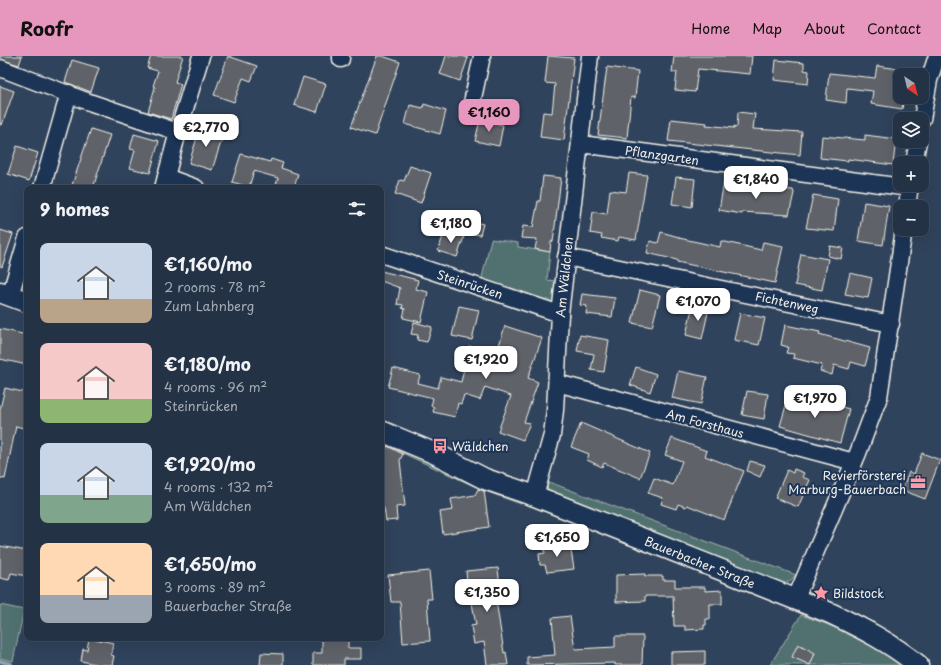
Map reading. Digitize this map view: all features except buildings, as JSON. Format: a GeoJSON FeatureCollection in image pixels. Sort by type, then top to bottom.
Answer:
{"type":"FeatureCollection","features":[{"type":"Feature","properties":{"kind":"street"},"geometry":{"type":"LineString","coordinates":[[180,185],[164,182],[201,56]]}},
{"type":"Feature","properties":{"kind":"street"},"geometry":{"type":"LineString","coordinates":[[470,112],[482,56]]}},
{"type":"Feature","properties":{"kind":"street","name":"Am Wäldchen"},"geometry":{"type":"LineString","coordinates":[[534,496],[552,435],[557,383],[560,314],[581,144],[590,56]]}},
{"type":"Feature","properties":{"kind":"street"},"geometry":{"type":"LineString","coordinates":[[923,112],[929,80],[937,56]]}},
{"type":"Feature","properties":{"kind":"street"},"geometry":{"type":"LineString","coordinates":[[0,68],[69,93],[89,102],[178,132]]}},
{"type":"Feature","properties":{"kind":"street"},"geometry":{"type":"LineString","coordinates":[[43,185],[69,93]]}},
{"type":"Feature","properties":{"kind":"street","name":"Pflanzgarten"},"geometry":{"type":"LineString","coordinates":[[581,144],[893,184]]}},
{"type":"Feature","properties":{"kind":"street"},"geometry":{"type":"LineString","coordinates":[[795,600],[854,462],[879,397],[903,236]]}},
{"type":"Feature","properties":{"kind":"street"},"geometry":{"type":"LineString","coordinates":[[12,296],[24,250]]}},
{"type":"Feature","properties":{"kind":"street","name":"Steinrücken"},"geometry":{"type":"LineString","coordinates":[[384,255],[560,314]]}},
{"type":"Feature","properties":{"kind":"street","name":"Fichtenweg"},"geometry":{"type":"LineString","coordinates":[[566,257],[891,324]]}},
{"type":"Feature","properties":{"kind":"street","name":"Am Forsthaus"},"geometry":{"type":"LineString","coordinates":[[557,383],[854,462]]}},
{"type":"Feature","properties":{"kind":"street","name":"Bauerbacher Straße"},"geometry":{"type":"LineString","coordinates":[[384,431],[485,479],[534,496],[866,629],[902,652],[918,665]]}},
{"type":"Feature","properties":{"kind":"green space"},"geometry":{"type":"Polygon","coordinates":[[[491,239],[518,243],[518,247],[550,252],[547,280],[556,281],[554,304],[481,282],[491,239]]]}},
{"type":"Feature","properties":{"kind":"green space"},"geometry":{"type":"Polygon","coordinates":[[[384,442],[522,499],[521,504],[485,491],[387,446],[384,442]]]}},
{"type":"Feature","properties":{"kind":"green space"},"geometry":{"type":"Polygon","coordinates":[[[549,482],[796,575],[782,585],[549,492],[547,487],[549,482]]]}},
{"type":"Feature","properties":{"kind":"green space"},"geometry":{"type":"Polygon","coordinates":[[[0,605],[24,610],[13,661],[0,658],[0,605]]]}},
{"type":"Feature","properties":{"kind":"green space"},"geometry":{"type":"Polygon","coordinates":[[[801,615],[867,641],[891,656],[902,665],[770,665],[801,615]]]}},
{"type":"Feature","properties":{"kind":"waterway"},"geometry":{"type":"LineString","coordinates":[[0,661],[11,664]]}},
{"type":"Feature","properties":{"kind":"place","name":"Wäldchen"},"geometry":{"type":"Point","coordinates":[440,446]}},
{"type":"Feature","properties":{"kind":"place","name":"Revierförsterei Marburg-Bauerbach"},"geometry":{"type":"Point","coordinates":[918,482]}},
{"type":"Feature","properties":{"kind":"place","name":"Bildstock"},"geometry":{"type":"Point","coordinates":[821,593]}}]}
